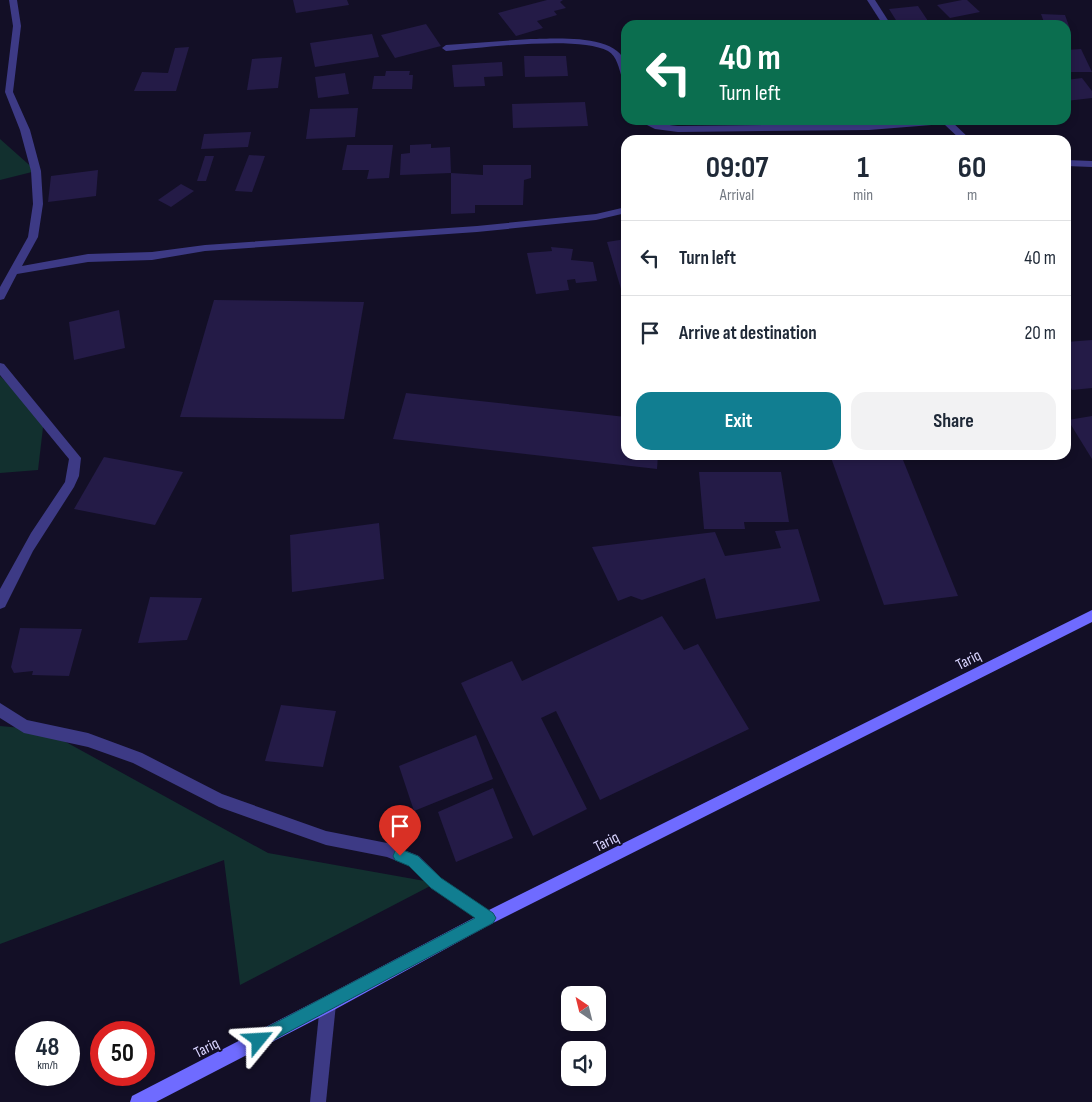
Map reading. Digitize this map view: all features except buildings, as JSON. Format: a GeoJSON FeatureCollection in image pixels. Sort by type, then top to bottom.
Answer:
{"type":"FeatureCollection","features":[{"type":"Feature","properties":{"kind":"main road","name":"Tariq"},"geometry":{"type":"LineString","coordinates":[[138,1102],[328,1004],[488,918],[1092,616]]}},
{"type":"Feature","properties":{"kind":"street"},"geometry":{"type":"LineString","coordinates":[[0,296],[33,237],[38,204],[36,171],[25,130],[9,92],[17,26],[13,0]]}},
{"type":"Feature","properties":{"kind":"street"},"geometry":{"type":"LineString","coordinates":[[871,0],[884,20]]}},
{"type":"Feature","properties":{"kind":"street"},"geometry":{"type":"LineString","coordinates":[[446,48],[563,41],[602,46],[617,55],[621,65]]}},
{"type":"Feature","properties":{"kind":"street"},"geometry":{"type":"LineString","coordinates":[[0,100],[14,104]]}},
{"type":"Feature","properties":{"kind":"street"},"geometry":{"type":"LineString","coordinates":[[653,125],[678,129],[869,127],[891,125]]}},
{"type":"Feature","properties":{"kind":"street"},"geometry":{"type":"LineString","coordinates":[[950,125],[961,135]]}},
{"type":"Feature","properties":{"kind":"street"},"geometry":{"type":"LineString","coordinates":[[678,129],[678,135]]}},
{"type":"Feature","properties":{"kind":"street"},"geometry":{"type":"LineString","coordinates":[[1071,163],[1092,164]]}},
{"type":"Feature","properties":{"kind":"street"},"geometry":{"type":"LineString","coordinates":[[15,271],[88,258],[152,256],[205,248],[477,229],[596,217],[621,211]]}},
{"type":"Feature","properties":{"kind":"street"},"geometry":{"type":"LineString","coordinates":[[0,367],[75,458],[75,472],[67,491],[49,513],[0,603]]}},
{"type":"Feature","properties":{"kind":"street"},"geometry":{"type":"LineString","coordinates":[[0,710],[24,726],[88,740],[137,758],[228,803],[326,838],[387,850],[414,861],[436,883],[488,918]]}},
{"type":"Feature","properties":{"kind":"street"},"geometry":{"type":"LineString","coordinates":[[318,1102],[328,1004]]}},
{"type":"Feature","properties":{"kind":"green space"},"geometry":{"type":"Polygon","coordinates":[[[0,139],[36,171],[0,180],[0,139]]]}},
{"type":"Feature","properties":{"kind":"green space"},"geometry":{"type":"Polygon","coordinates":[[[0,376],[44,419],[38,470],[0,473],[0,376]]]}},
{"type":"Feature","properties":{"kind":"green space"},"geometry":{"type":"Polygon","coordinates":[[[0,726],[44,730],[268,853],[436,883],[240,985],[224,860],[0,944],[0,726]]]}},
{"type":"Feature","properties":{"kind":"route"},"geometry":{"type":"LineString","coordinates":[[259,1040],[488,918],[436,883],[414,861],[400,856]]}}]}
